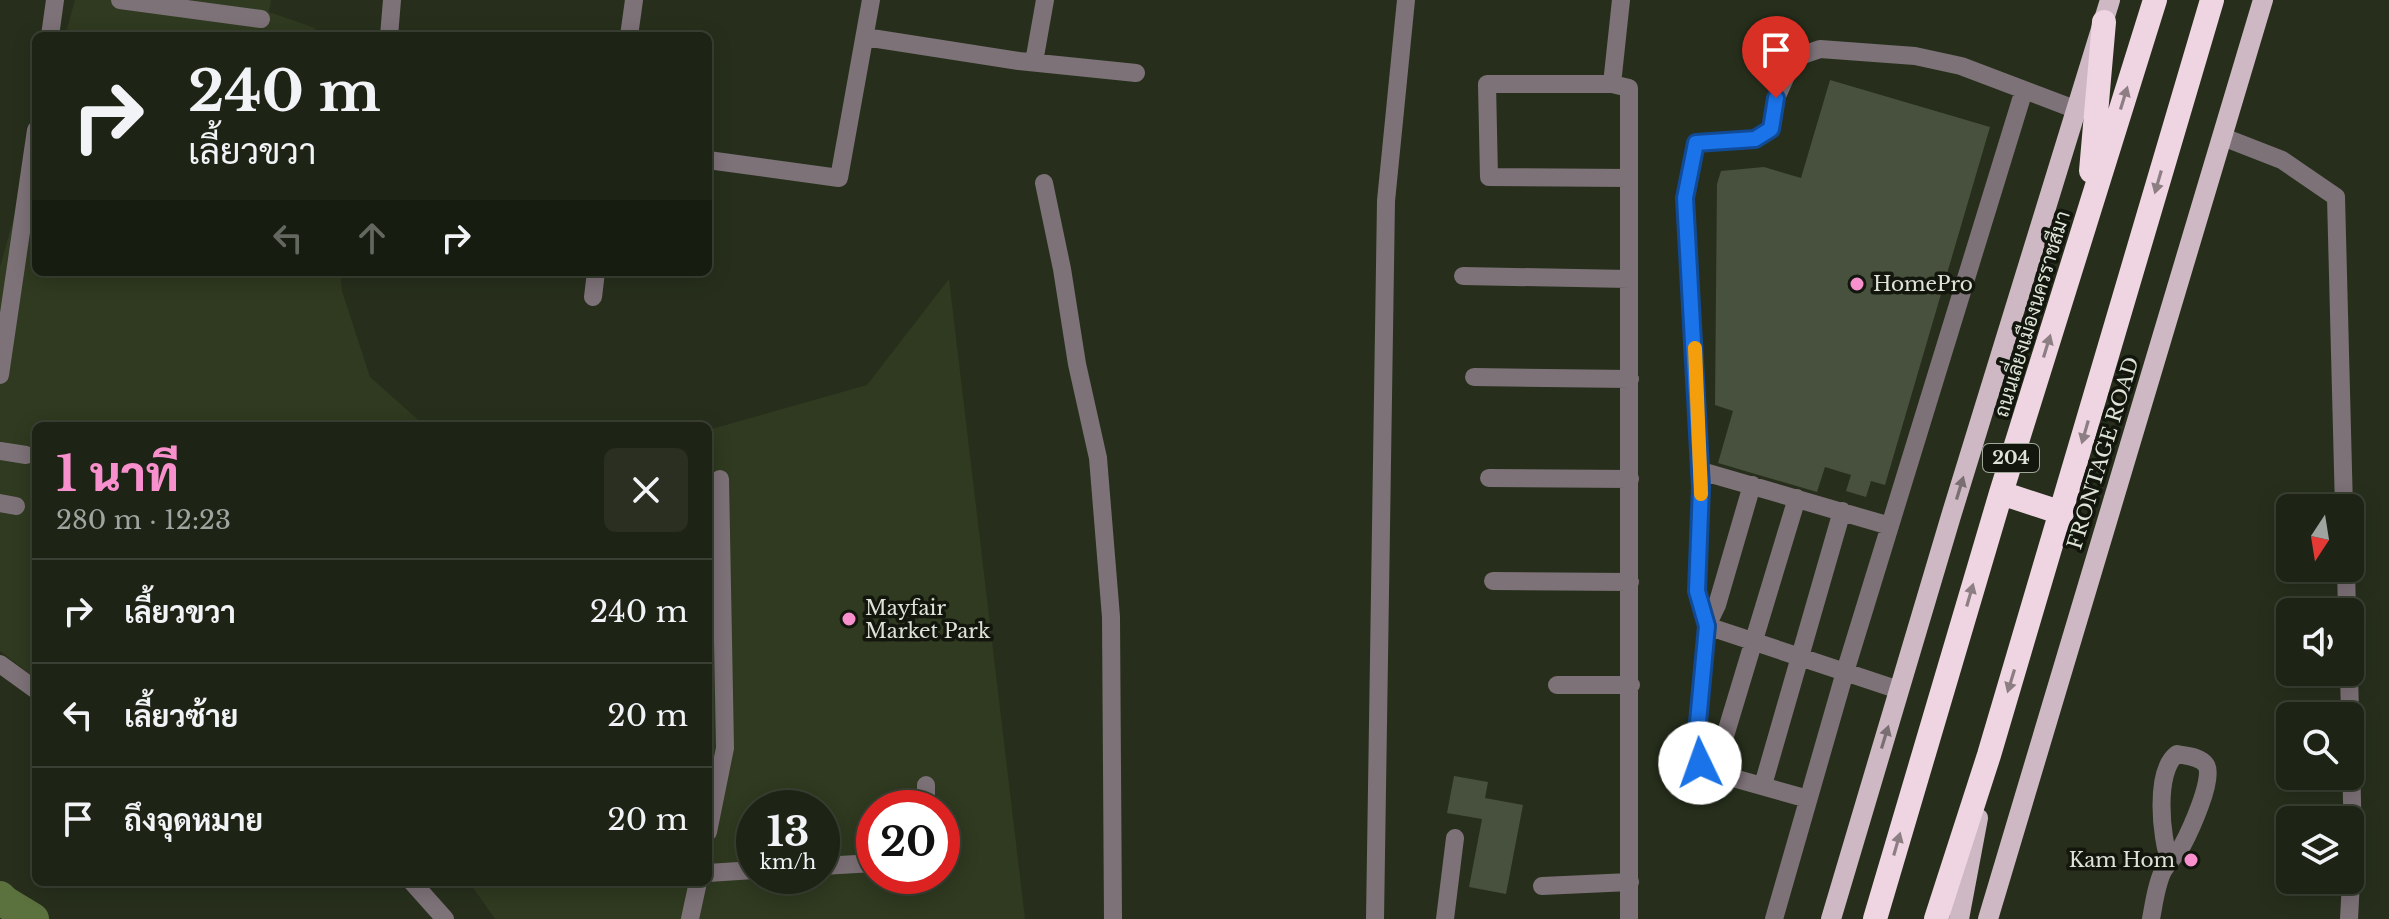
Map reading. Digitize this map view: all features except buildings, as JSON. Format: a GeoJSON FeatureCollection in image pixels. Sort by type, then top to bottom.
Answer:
{"type":"FeatureCollection","features":[{"type":"Feature","properties":{"kind":"highway","name":"ถนนเลี่ยงเมืองนครราชสีมา"},"geometry":{"type":"LineString","coordinates":[[1875,919],[2001,493],[2155,0]]}},
{"type":"Feature","properties":{"kind":"highway"},"geometry":{"type":"LineString","coordinates":[[1936,919],[2062,513],[2212,0]]}},
{"type":"Feature","properties":{"kind":"highway"},"geometry":{"type":"LineString","coordinates":[[2087,217],[2107,11]]}},
{"type":"Feature","properties":{"kind":"highway"},"geometry":{"type":"LineString","coordinates":[[2001,493],[2062,513]]}},
{"type":"Feature","properties":{"kind":"main road","name":"FRONTAGE ROAD"},"geometry":{"type":"LineString","coordinates":[[1988,919],[2263,0]]}},
{"type":"Feature","properties":{"kind":"main road"},"geometry":{"type":"LineString","coordinates":[[1831,919],[2107,11]]}},
{"type":"Feature","properties":{"kind":"main road"},"geometry":{"type":"LineString","coordinates":[[1959,919],[1989,755]]}},
{"type":"Feature","properties":{"kind":"street"},"geometry":{"type":"LineString","coordinates":[[51,32],[55,0]]}},
{"type":"Feature","properties":{"kind":"street"},"geometry":{"type":"LineString","coordinates":[[120,0],[261,19]]}},
{"type":"Feature","properties":{"kind":"street"},"geometry":{"type":"LineString","coordinates":[[389,32],[392,0]]}},
{"type":"Feature","properties":{"kind":"street"},"geometry":{"type":"LineString","coordinates":[[630,32],[634,0]]}},
{"type":"Feature","properties":{"kind":"street"},"geometry":{"type":"LineString","coordinates":[[712,161],[839,178],[871,0]]}},
{"type":"Feature","properties":{"kind":"street"},"geometry":{"type":"LineString","coordinates":[[1034,62],[1045,0]]}},
{"type":"Feature","properties":{"kind":"street"},"geometry":{"type":"LineString","coordinates":[[1375,919],[1386,201],[1406,0]]}},
{"type":"Feature","properties":{"kind":"street"},"geometry":{"type":"LineString","coordinates":[[1612,84],[1621,0]]}},
{"type":"Feature","properties":{"kind":"street"},"geometry":{"type":"LineString","coordinates":[[865,37],[1034,62],[1136,73]]}},
{"type":"Feature","properties":{"kind":"street"},"geometry":{"type":"LineString","coordinates":[[1707,626],[1697,591],[1701,471],[1685,198],[1696,143],[1755,139],[1771,129],[1776,98],[1794,58],[1820,49],[1915,56],[1961,66],[2077,110]]}},
{"type":"Feature","properties":{"kind":"street"},"geometry":{"type":"LineString","coordinates":[[1629,178],[1489,177],[1487,84],[1612,84],[1629,88],[1631,685],[1629,919]]}},
{"type":"Feature","properties":{"kind":"street"},"geometry":{"type":"LineString","coordinates":[[1774,919],[1845,672],[2024,90]]}},
{"type":"Feature","properties":{"kind":"street"},"geometry":{"type":"LineString","coordinates":[[2223,137],[2282,160],[2336,197],[2344,494]]}},
{"type":"Feature","properties":{"kind":"street"},"geometry":{"type":"LineString","coordinates":[[0,375],[32,157]]}},
{"type":"Feature","properties":{"kind":"street"},"geometry":{"type":"LineString","coordinates":[[1044,183],[1077,364],[1098,458],[1111,617],[1113,919]]}},
{"type":"Feature","properties":{"kind":"street"},"geometry":{"type":"LineString","coordinates":[[593,297],[596,276]]}},
{"type":"Feature","properties":{"kind":"street"},"geometry":{"type":"LineString","coordinates":[[1463,276],[1629,279]]}},
{"type":"Feature","properties":{"kind":"street"},"geometry":{"type":"LineString","coordinates":[[1474,377],[1630,379]]}},
{"type":"Feature","properties":{"kind":"street"},"geometry":{"type":"LineString","coordinates":[[0,451],[26,455]]}},
{"type":"Feature","properties":{"kind":"street"},"geometry":{"type":"LineString","coordinates":[[1701,471],[1890,526]]}},
{"type":"Feature","properties":{"kind":"street"},"geometry":{"type":"LineString","coordinates":[[1489,478],[1630,479]]}},
{"type":"Feature","properties":{"kind":"street"},"geometry":{"type":"LineString","coordinates":[[712,794],[717,746],[720,479]]}},
{"type":"Feature","properties":{"kind":"street"},"geometry":{"type":"LineString","coordinates":[[1752,485],[1717,605],[1707,626],[1697,733],[1700,763],[1737,779],[1808,799]]}},
{"type":"Feature","properties":{"kind":"street"},"geometry":{"type":"LineString","coordinates":[[1715,769],[1797,498]]}},
{"type":"Feature","properties":{"kind":"street"},"geometry":{"type":"LineString","coordinates":[[1763,785],[1842,511]]}},
{"type":"Feature","properties":{"kind":"street"},"geometry":{"type":"LineString","coordinates":[[1493,581],[1630,582]]}},
{"type":"Feature","properties":{"kind":"street"},"geometry":{"type":"LineString","coordinates":[[1707,626],[1899,690]]}},
{"type":"Feature","properties":{"kind":"street"},"geometry":{"type":"LineString","coordinates":[[0,664],[32,687]]}},
{"type":"Feature","properties":{"kind":"street"},"geometry":{"type":"LineString","coordinates":[[1557,685],[1631,685]]}},
{"type":"Feature","properties":{"kind":"street"},"geometry":{"type":"LineString","coordinates":[[2349,686],[2353,844],[2349,919]]}},
{"type":"Feature","properties":{"kind":"street"},"geometry":{"type":"LineString","coordinates":[[2151,919],[2162,872],[2170,862],[2181,847],[2196,815],[2208,773],[2206,765],[2197,758],[2177,754],[2165,777],[2161,813],[2164,844],[2170,862]]}},
{"type":"Feature","properties":{"kind":"street"},"geometry":{"type":"LineString","coordinates":[[926,785],[926,790]]}},
{"type":"Feature","properties":{"kind":"street"},"geometry":{"type":"LineString","coordinates":[[1445,919],[1455,838]]}},
{"type":"Feature","properties":{"kind":"street"},"geometry":{"type":"LineString","coordinates":[[712,873],[736,871]]}},
{"type":"Feature","properties":{"kind":"street"},"geometry":{"type":"LineString","coordinates":[[1542,886],[1630,882]]}},
{"type":"Feature","properties":{"kind":"street"},"geometry":{"type":"LineString","coordinates":[[414,886],[429,911],[445,919]]}},
{"type":"Feature","properties":{"kind":"street"},"geometry":{"type":"LineString","coordinates":[[690,919],[697,886]]}},
{"type":"Feature","properties":{"kind":"shaded area"},"geometry":{"type":"Polygon","coordinates":[[[75,0],[271,0],[269,12],[315,28],[316,32],[66,32],[75,0]]]}},
{"type":"Feature","properties":{"kind":"shaded area"},"geometry":{"type":"Polygon","coordinates":[[[32,153],[32,276],[340,276],[342,291],[370,377],[421,422],[32,422],[32,676],[0,651],[0,267],[32,153]]]}},
{"type":"Feature","properties":{"kind":"shaded area","name":"Mayfair Market Park"},"geometry":{"type":"Polygon","coordinates":[[[949,279],[1025,919],[495,919],[472,886],[712,886],[712,429],[867,385],[949,279]]]}},
{"type":"Feature","properties":{"kind":"waterway"},"geometry":{"type":"LineString","coordinates":[[0,897],[33,919]]}},
{"type":"Feature","properties":{"kind":"slow traffic"},"geometry":{"type":"LineString","coordinates":[[1695,348],[1701,494]]}},
{"type":"Feature","properties":{"kind":"place","name":"HomePro"},"geometry":{"type":"Point","coordinates":[1857,284]}},
{"type":"Feature","properties":{"kind":"place","name":"Mayfair Market Park"},"geometry":{"type":"Point","coordinates":[849,619]}},
{"type":"Feature","properties":{"kind":"place","name":"Kam Hom"},"geometry":{"type":"Point","coordinates":[2191,860]}},
{"type":"Feature","properties":{"kind":"route"},"geometry":{"type":"LineString","coordinates":[[1700,763],[1697,733],[1707,626],[1697,591],[1701,487],[1685,198],[1696,143],[1755,139],[1771,129],[1776,98]]}}]}
